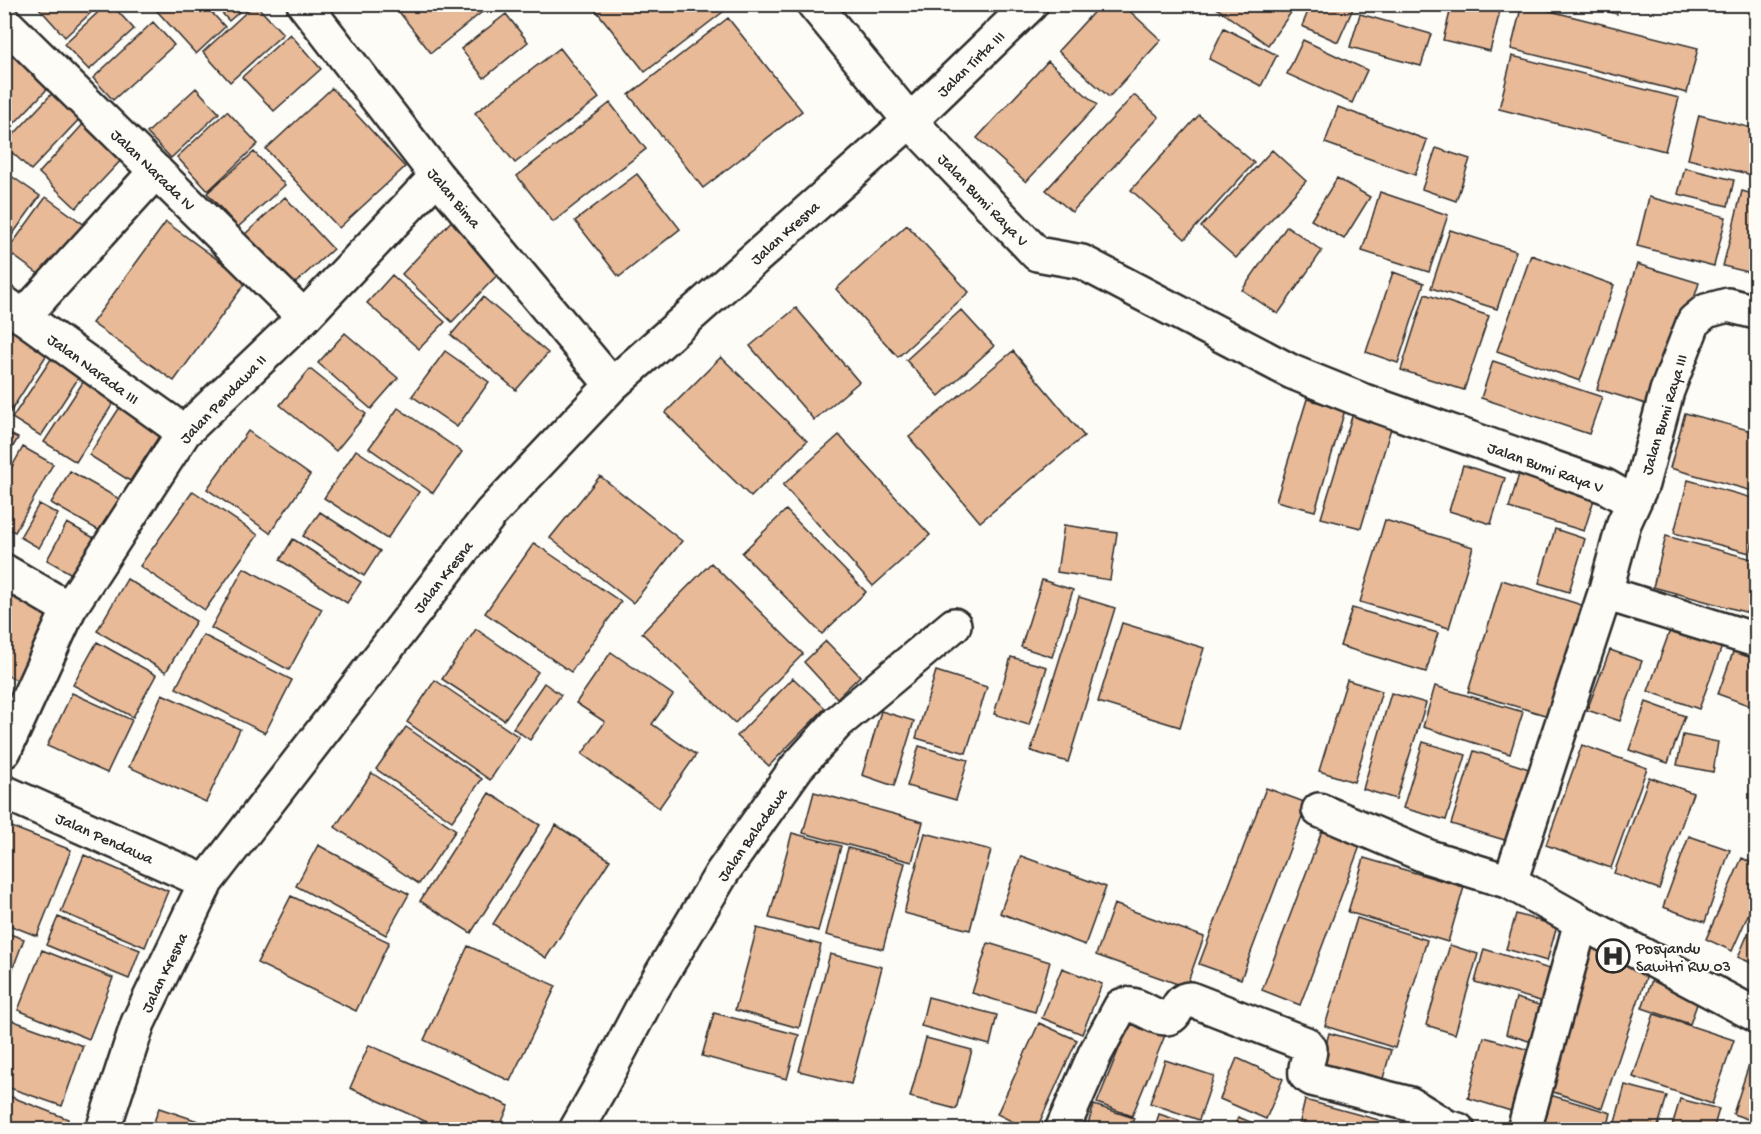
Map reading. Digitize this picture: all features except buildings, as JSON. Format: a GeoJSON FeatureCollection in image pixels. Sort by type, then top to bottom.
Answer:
{"type":"FeatureCollection","features":[{"type":"Feature","properties":{"kind":"street","name":"Jalan Bima"},"geometry":{"type":"LineString","coordinates":[[304,4],[437,176],[612,385]]}},
{"type":"Feature","properties":{"kind":"street","name":"Jalan Bumi Raya V"},"geometry":{"type":"LineString","coordinates":[[814,4],[910,121],[1036,254],[1082,262],[1292,372],[1364,401],[1605,486],[1633,502]]}},
{"type":"Feature","properties":{"kind":"street","name":"Jalan Tirta III"},"geometry":{"type":"LineString","coordinates":[[910,121],[1031,4]]}},
{"type":"Feature","properties":{"kind":"street","name":"Jalan Narada IV"},"geometry":{"type":"LineString","coordinates":[[4,22],[304,316]]}},
{"type":"Feature","properties":{"kind":"street","name":"Jalan Kresna"},"geometry":{"type":"LineString","coordinates":[[103,1130],[138,1023],[206,882],[491,513],[612,385],[910,121]]}},
{"type":"Feature","properties":{"kind":"street"},"geometry":{"type":"LineString","coordinates":[[14,310],[156,171]]}},
{"type":"Feature","properties":{"kind":"street","name":"Jalan Pendawa II"},"geometry":{"type":"LineString","coordinates":[[4,751],[69,609],[184,432],[304,316],[437,176]]}},
{"type":"Feature","properties":{"kind":"street","name":"Jalan Bumi Raya III"},"geometry":{"type":"LineString","coordinates":[[1633,502],[1642,484],[1667,391],[1694,321],[1707,310],[1728,305],[1756,312]]}},
{"type":"Feature","properties":{"kind":"street","name":"Jalan Narada III"},"geometry":{"type":"LineString","coordinates":[[14,310],[184,432]]}},
{"type":"Feature","properties":{"kind":"street"},"geometry":{"type":"LineString","coordinates":[[1510,882],[1605,593],[1624,523],[1633,502]]}},
{"type":"Feature","properties":{"kind":"street"},"geometry":{"type":"LineString","coordinates":[[4,571],[69,609]]}},
{"type":"Feature","properties":{"kind":"street"},"geometry":{"type":"LineString","coordinates":[[1605,593],[1756,640]]}},
{"type":"Feature","properties":{"kind":"street","name":"Jalan Baladewa"},"geometry":{"type":"LineString","coordinates":[[576,1130],[649,995],[722,873],[797,767],[838,722],[954,625]]}},
{"type":"Feature","properties":{"kind":"street","name":"Jalan Pendawa"},"geometry":{"type":"LineString","coordinates":[[4,792],[206,882]]}},
{"type":"Feature","properties":{"kind":"street"},"geometry":{"type":"LineString","coordinates":[[1319,810],[1429,857],[1510,882],[1756,1015]]}},
{"type":"Feature","properties":{"kind":"street"},"geometry":{"type":"LineString","coordinates":[[1524,1130],[1581,922]]}},
{"type":"Feature","properties":{"kind":"street"},"geometry":{"type":"LineString","coordinates":[[1062,1130],[1095,1054],[1121,1006],[1132,1005],[1164,1018],[1174,1015],[1180,1002],[1184,999],[1190,999],[1306,1044],[1310,1049],[1310,1055],[1305,1070],[1306,1075],[1312,1078],[1410,1104],[1447,1127],[1458,1130]]}},
{"type":"Feature","properties":{"kind":"street"},"geometry":{"type":"LineString","coordinates":[[601,1086],[605,1130]]}},
{"type":"Feature","properties":{"kind":"place","name":"Posyandu Sawitri RW 03"},"geometry":{"type":"Point","coordinates":[1613,956]}}]}
